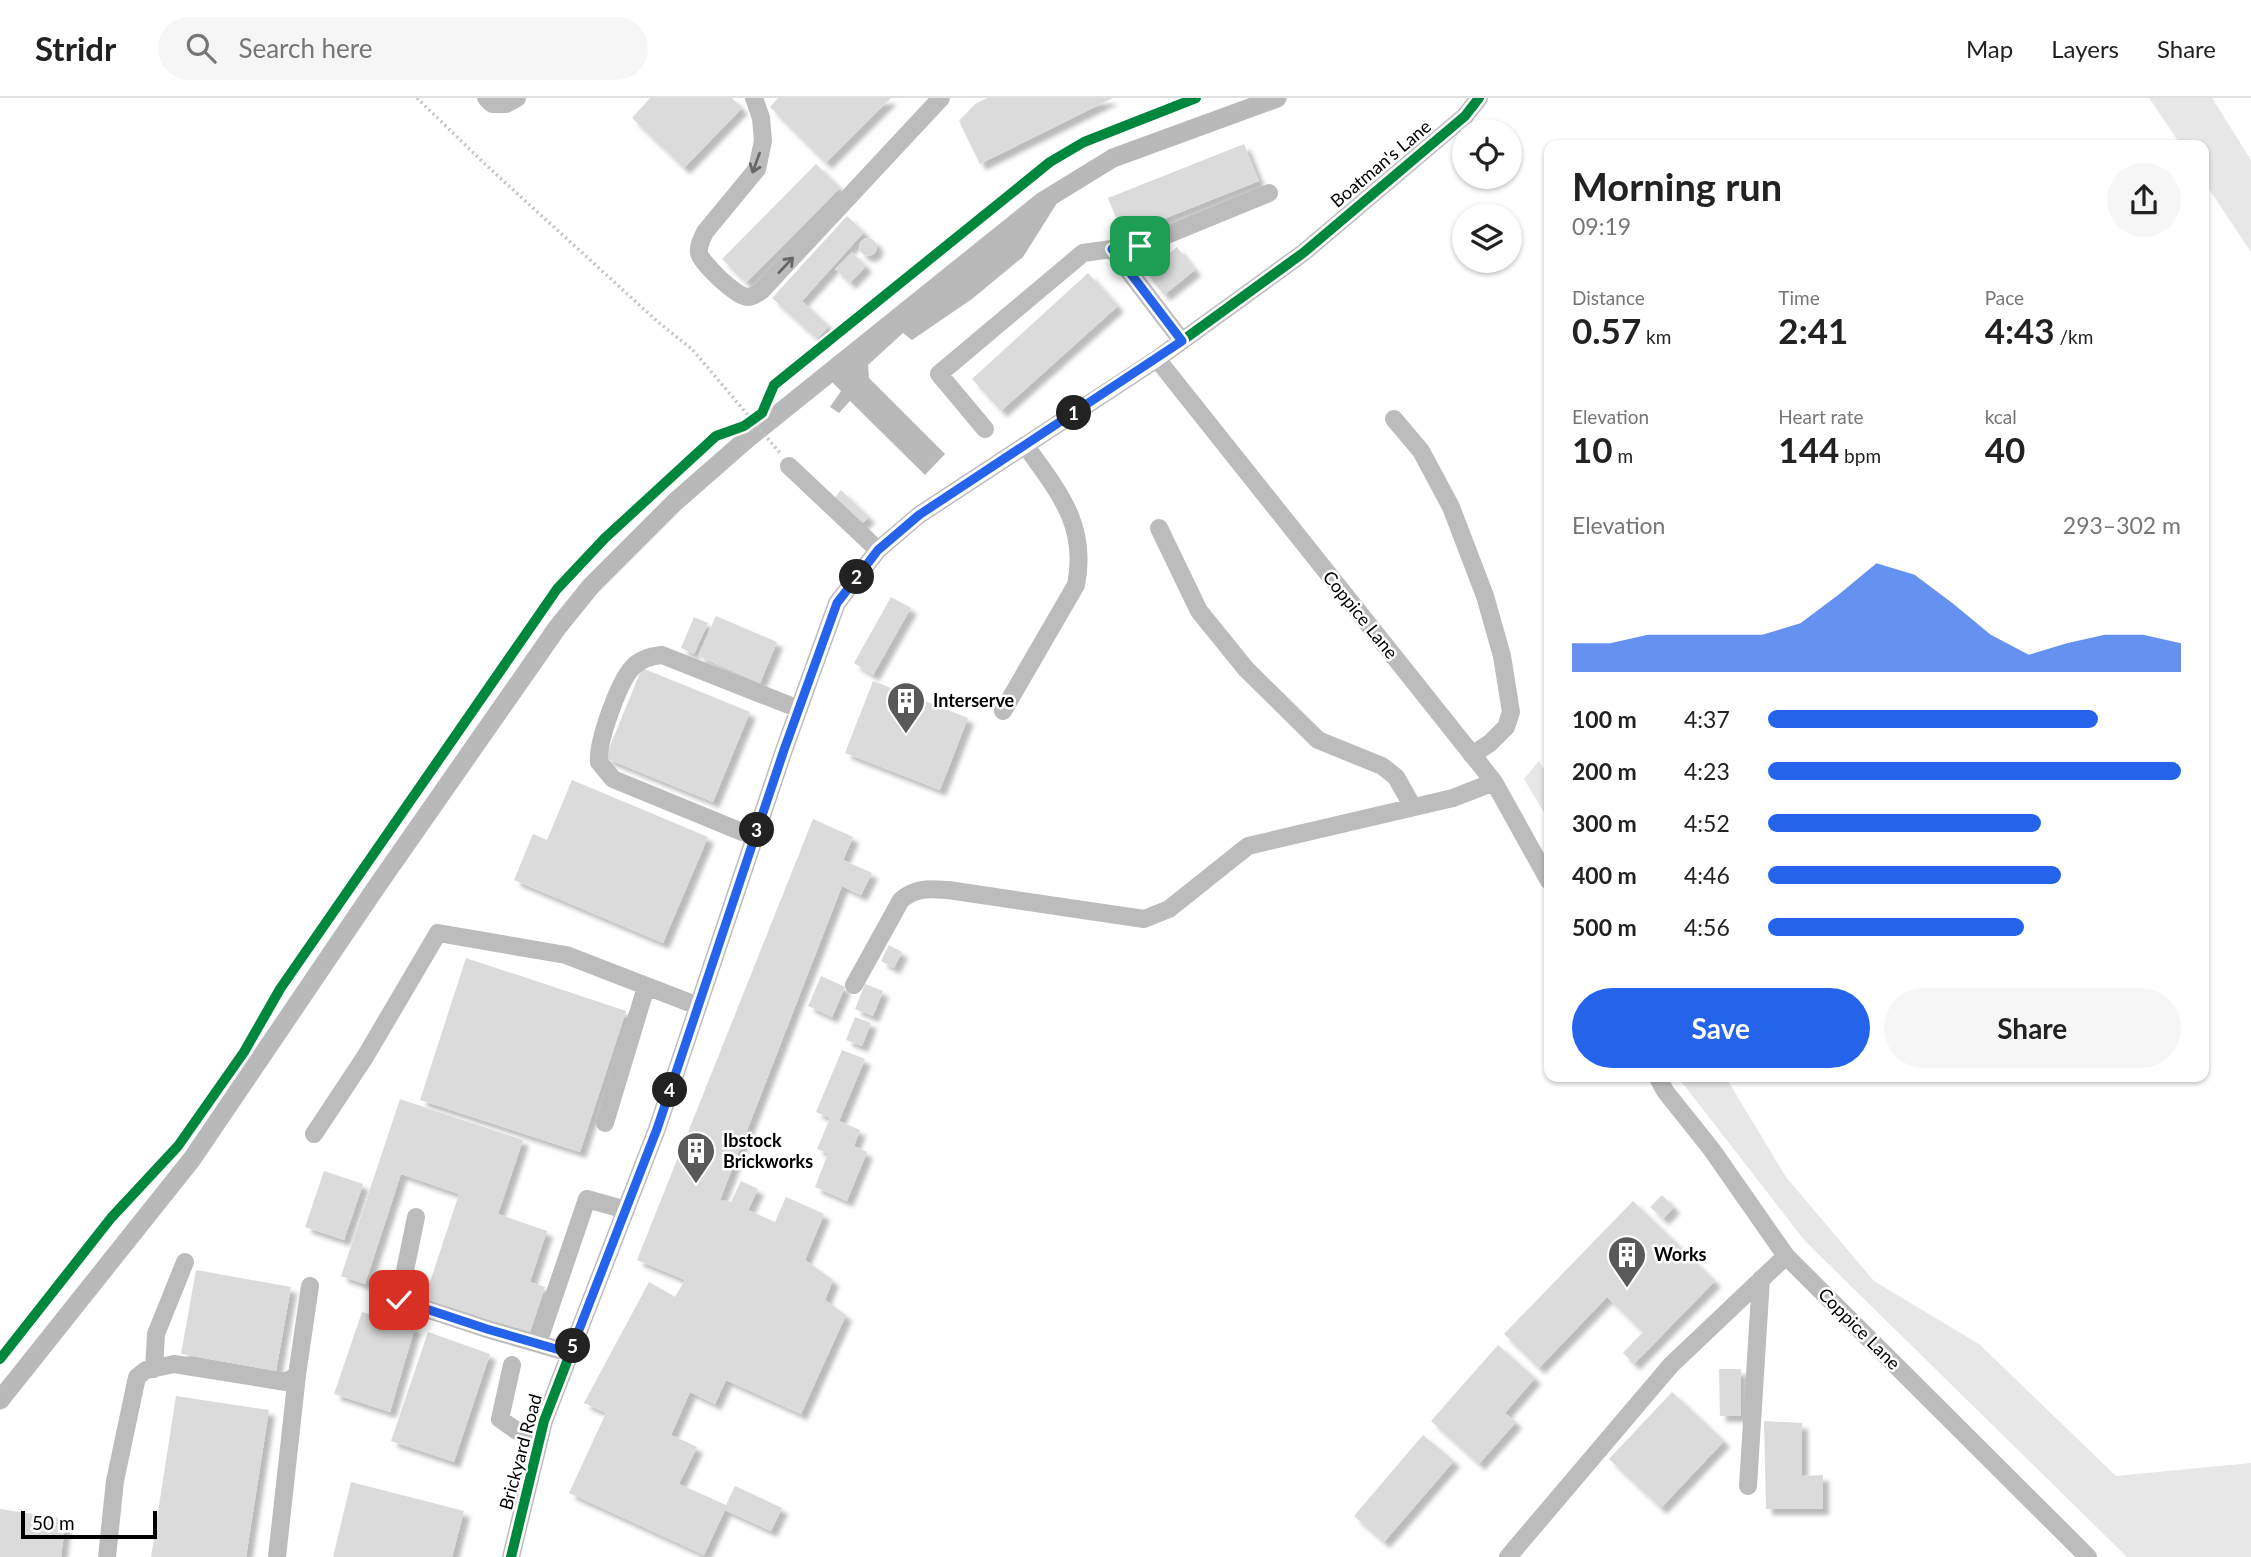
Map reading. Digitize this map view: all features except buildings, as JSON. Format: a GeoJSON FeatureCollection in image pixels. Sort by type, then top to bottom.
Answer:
{"type":"FeatureCollection","features":[{"type":"Feature","properties":{"kind":"street"},"geometry":{"type":"LineString","coordinates":[[486,98],[492,104],[506,104],[517,98]]}},
{"type":"Feature","properties":{"kind":"street"},"geometry":{"type":"LineString","coordinates":[[754,98],[761,118],[763,141],[757,169],[705,232],[700,241],[699,252],[702,260],[739,295],[748,297],[762,290],[941,98]]}},
{"type":"Feature","properties":{"kind":"street","name":"Boatman's Lane"},"geometry":{"type":"LineString","coordinates":[[1303,253],[1465,116],[1479,98]]}},
{"type":"Feature","properties":{"kind":"street"},"geometry":{"type":"LineString","coordinates":[[985,429],[939,374],[1083,253],[1140,246],[1269,193]]}},
{"type":"Feature","properties":{"kind":"street"},"geometry":{"type":"LineString","coordinates":[[1112,249],[1182,341]]}},
{"type":"Feature","properties":{"kind":"street","name":"Brickyard Road"},"geometry":{"type":"LineString","coordinates":[[511,1557],[544,1421],[657,1129],[755,836],[837,603],[878,550],[919,515],[1157,359],[1303,253]]}},
{"type":"Feature","properties":{"kind":"street","name":"Coppice Lane"},"geometry":{"type":"LineString","coordinates":[[1157,359],[1493,782],[1544,872]]}},
{"type":"Feature","properties":{"kind":"street"},"geometry":{"type":"LineString","coordinates":[[1394,419],[1421,451],[1451,507],[1485,596],[1502,656],[1511,712],[1506,727],[1490,743],[1472,755]]}},
{"type":"Feature","properties":{"kind":"street"},"geometry":{"type":"LineString","coordinates":[[1003,711],[1076,585],[1080,565],[1077,532],[1063,498],[1025,445]]}},
{"type":"Feature","properties":{"kind":"street"},"geometry":{"type":"LineString","coordinates":[[789,466],[878,550]]}},
{"type":"Feature","properties":{"kind":"street"},"geometry":{"type":"LineString","coordinates":[[1159,528],[1199,611],[1246,669],[1318,740],[1382,766],[1396,777],[1413,807]]}},
{"type":"Feature","properties":{"kind":"street"},"geometry":{"type":"LineString","coordinates":[[755,836],[613,779],[598,762],[600,741],[626,676],[634,666],[653,655],[662,655],[799,709]]}},
{"type":"Feature","properties":{"kind":"street"},"geometry":{"type":"LineString","coordinates":[[854,985],[901,900],[908,893],[921,888],[1144,919],[1169,909],[1248,846],[1453,798],[1493,782]]}},
{"type":"Feature","properties":{"kind":"street"},"geometry":{"type":"LineString","coordinates":[[314,1134],[365,1057],[438,933],[566,955],[698,1006]]}},
{"type":"Feature","properties":{"kind":"street"},"geometry":{"type":"LineString","coordinates":[[605,1123],[646,987]]}},
{"type":"Feature","properties":{"kind":"street","name":"Coppice Lane"},"geometry":{"type":"LineString","coordinates":[[1661,1083],[1786,1256],[2088,1557]]}},
{"type":"Feature","properties":{"kind":"street"},"geometry":{"type":"LineString","coordinates":[[538,1343],[587,1199],[626,1210]]}},
{"type":"Feature","properties":{"kind":"street"},"geometry":{"type":"LineString","coordinates":[[416,1217],[399,1300],[570,1353]]}},
{"type":"Feature","properties":{"kind":"street"},"geometry":{"type":"LineString","coordinates":[[1508,1557],[1671,1365],[1786,1256]]}},
{"type":"Feature","properties":{"kind":"street"},"geometry":{"type":"LineString","coordinates":[[154,1368],[156,1334],[186,1262]]}},
{"type":"Feature","properties":{"kind":"street"},"geometry":{"type":"LineString","coordinates":[[1748,1486],[1761,1279]]}},
{"type":"Feature","properties":{"kind":"street"},"geometry":{"type":"LineString","coordinates":[[277,1557],[297,1375],[310,1286]]}},
{"type":"Feature","properties":{"kind":"street"},"geometry":{"type":"LineString","coordinates":[[107,1557],[115,1480],[137,1377],[146,1370],[174,1364],[286,1382],[297,1375]]}},
{"type":"Feature","properties":{"kind":"street"},"geometry":{"type":"LineString","coordinates":[[512,1365],[499,1419],[517,1431],[540,1438]]}},
{"type":"Feature","properties":{"kind":"path"},"geometry":{"type":"LineString","coordinates":[[417,98],[486,165],[658,322],[692,349],[775,447]]}},
{"type":"Feature","properties":{"kind":"path"},"geometry":{"type":"LineString","coordinates":[[744,426],[762,413]]}},
{"type":"Feature","properties":{"kind":"shaded area"},"geometry":{"type":"Polygon","coordinates":[[[2149,98],[2212,98],[2251,160],[2251,252],[2209,189],[2209,140],[2178,140],[2149,98]]]}},
{"type":"Feature","properties":{"kind":"shaded area"},"geometry":{"type":"Polygon","coordinates":[[[1069,184],[1023,257],[972,299],[912,340],[903,333],[868,365],[869,378],[945,454],[925,475],[850,401],[839,413],[830,407],[841,391],[826,376],[1043,201],[1069,184]]]}},
{"type":"Feature","properties":{"kind":"shaded area"},"geometry":{"type":"Polygon","coordinates":[[[1539,761],[1544,770],[1544,813],[1524,779],[1539,761]]]}},
{"type":"Feature","properties":{"kind":"shaded area"},"geometry":{"type":"Polygon","coordinates":[[[1682,1082],[1729,1082],[1786,1177],[1874,1281],[1979,1344],[2116,1476],[2251,1463],[2251,1557],[2127,1557],[1805,1241],[1682,1082]]]}},
{"type":"Feature","properties":{"kind":"waterway"},"geometry":{"type":"LineString","coordinates":[[0,1400],[192,1159],[375,889],[557,628],[591,586],[675,502],[747,439],[1043,201],[1113,158],[1277,98]]}},
{"type":"Feature","properties":{"kind":"cycle path"},"geometry":{"type":"LineString","coordinates":[[0,1359],[111,1218],[178,1146],[244,1052],[280,989],[557,589],[605,538],[716,436],[744,426],[762,413],[774,385],[1050,162],[1084,142],[1196,98]]}},
{"type":"Feature","properties":{"kind":"cycle path"},"geometry":{"type":"LineString","coordinates":[[511,1557],[544,1421],[657,1129],[784,750],[837,603],[878,550],[919,515],[1157,359],[1303,253],[1465,116],[1479,98]]}},
{"type":"Feature","properties":{"kind":"place","name":"Interserve"},"geometry":{"type":"Point","coordinates":[906,735]}},
{"type":"Feature","properties":{"kind":"place","name":"Ibstock Brickworks"},"geometry":{"type":"Point","coordinates":[696,1185]}},
{"type":"Feature","properties":{"kind":"place","name":"Works"},"geometry":{"type":"Point","coordinates":[1627,1289]}},
{"type":"Feature","properties":{"kind":"route"},"geometry":{"type":"LineString","coordinates":[[399,1300],[570,1353],[657,1129],[784,750],[837,603],[878,550],[919,515],[1182,341],[1112,249],[1140,246]]}}]}
